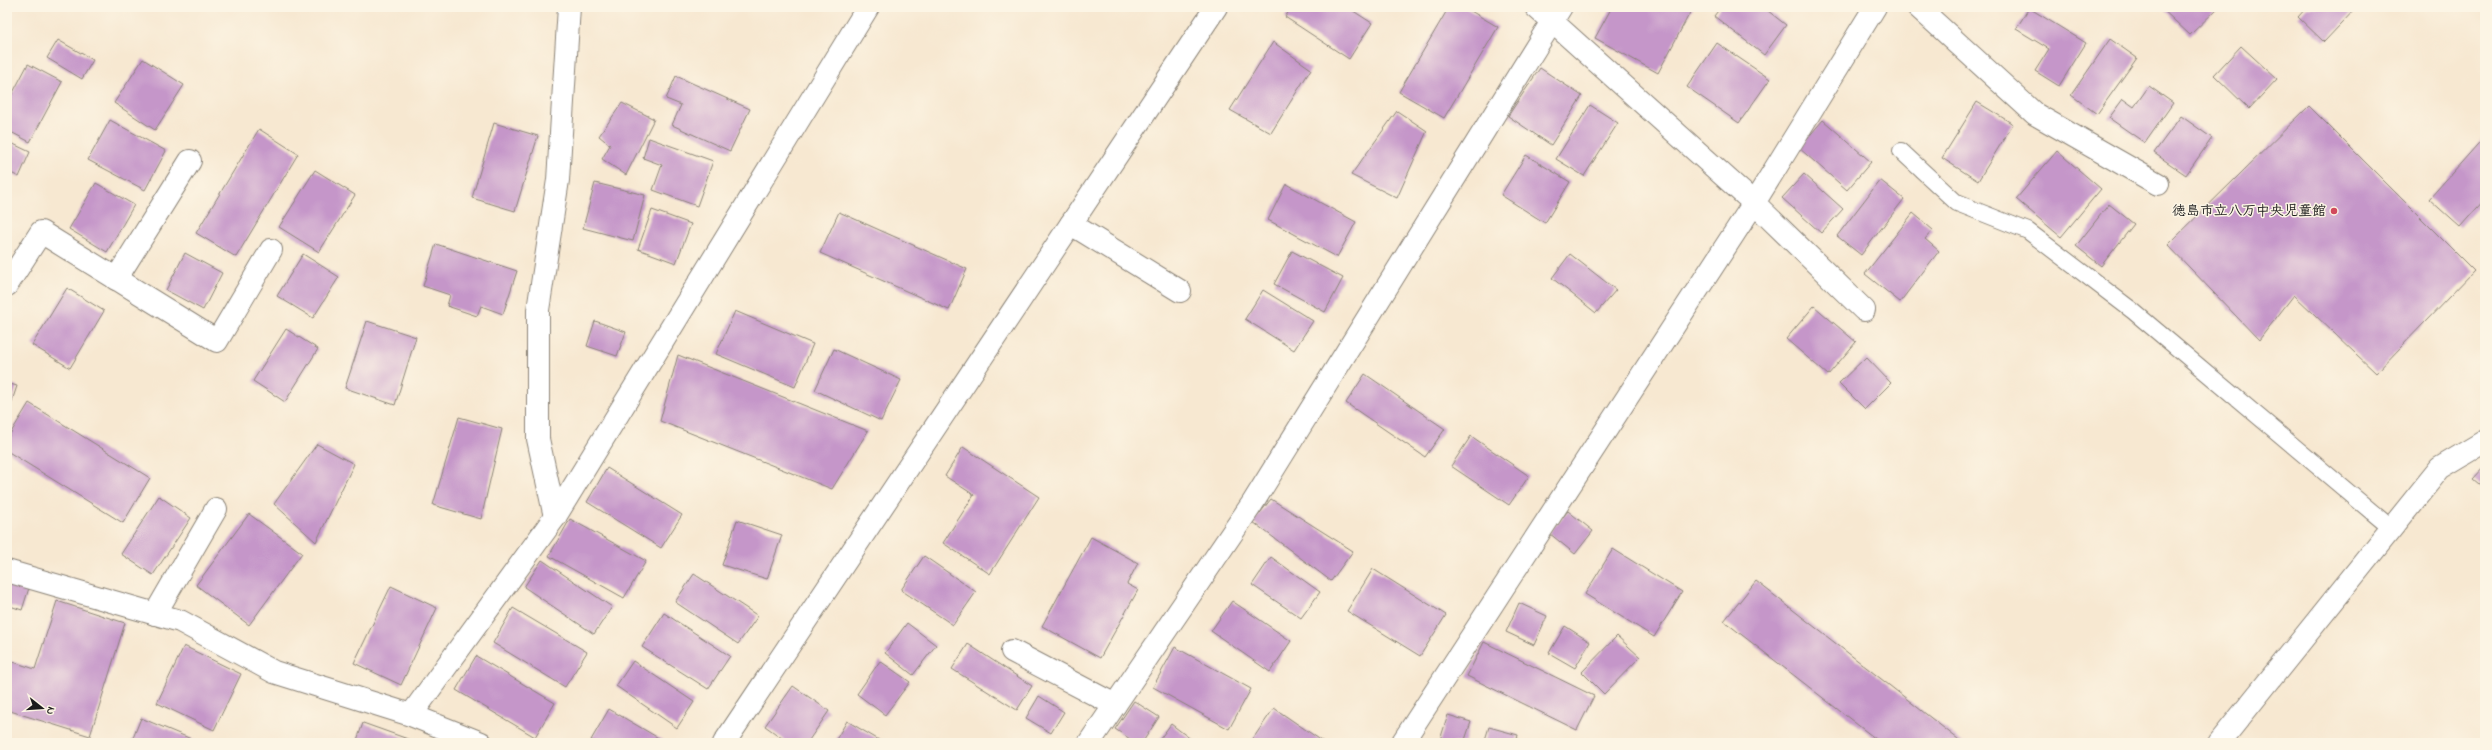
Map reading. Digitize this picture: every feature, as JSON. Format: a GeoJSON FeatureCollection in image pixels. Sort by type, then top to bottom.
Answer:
{"type":"FeatureCollection","features":[{"type":"Feature","properties":{"kind":"street"},"geometry":{"type":"LineString","coordinates":[[555,516],[538,439],[538,310],[558,180],[569,7]]}},
{"type":"Feature","properties":{"kind":"street"},"geometry":{"type":"LineString","coordinates":[[411,715],[555,516],[868,7]]}},
{"type":"Feature","properties":{"kind":"street"},"geometry":{"type":"LineString","coordinates":[[724,743],[1216,7]]}},
{"type":"Feature","properties":{"kind":"street"},"geometry":{"type":"LineString","coordinates":[[1402,743],[1754,203],[1875,7]]}},
{"type":"Feature","properties":{"kind":"street"},"geometry":{"type":"LineString","coordinates":[[1918,7],[2035,114],[2158,184]]}},
{"type":"Feature","properties":{"kind":"street"},"geometry":{"type":"LineString","coordinates":[[1089,743],[1252,504],[1550,12],[1754,203],[1864,310]]}},
{"type":"Feature","properties":{"kind":"street"},"geometry":{"type":"LineString","coordinates":[[116,279],[190,161]]}},
{"type":"Feature","properties":{"kind":"street"},"geometry":{"type":"LineString","coordinates":[[1071,224],[1180,291]]}},
{"type":"Feature","properties":{"kind":"street"},"geometry":{"type":"LineString","coordinates":[[7,285],[41,232],[217,341],[271,250]]}},
{"type":"Feature","properties":{"kind":"street"},"geometry":{"type":"LineString","coordinates":[[2219,743],[2440,468],[2485,441]]}},
{"type":"Feature","properties":{"kind":"street"},"geometry":{"type":"LineString","coordinates":[[155,614],[216,509]]}},
{"type":"Feature","properties":{"kind":"street"},"geometry":{"type":"LineString","coordinates":[[7,571],[180,621],[274,672],[411,715],[439,735],[481,743]]}},
{"type":"Feature","properties":{"kind":"street"},"geometry":{"type":"LineString","coordinates":[[1012,651],[1115,705]]}},
{"type":"Feature","properties":{"kind":"lane"},"geometry":{"type":"LineString","coordinates":[[1901,151],[1957,203],[2028,232],[2133,311],[2391,528]]}},
{"type":"Feature","properties":{"kind":"building"},"geometry":{"type":"Polygon","coordinates":[[[1292,7],[1347,7],[1372,23],[1349,59],[1285,17],[1292,7]]]}},
{"type":"Feature","properties":{"kind":"building"},"geometry":{"type":"Polygon","coordinates":[[[1449,7],[1464,7],[1498,27],[1444,118],[1399,92],[1449,7]]]}},
{"type":"Feature","properties":{"kind":"building"},"geometry":{"type":"Polygon","coordinates":[[[1612,7],[1693,7],[1658,73],[1595,38],[1612,7]]]}},
{"type":"Feature","properties":{"kind":"building"},"geometry":{"type":"Polygon","coordinates":[[[1721,7],[1763,7],[1786,25],[1764,55],[1714,16],[1721,7]]]}},
{"type":"Feature","properties":{"kind":"building"},"geometry":{"type":"Polygon","coordinates":[[[2160,7],[2219,7],[2190,35],[2160,7]]]}},
{"type":"Feature","properties":{"kind":"building"},"geometry":{"type":"Polygon","coordinates":[[[2307,7],[2357,7],[2324,42],[2298,17],[2307,7]]]}},
{"type":"Feature","properties":{"kind":"building"},"geometry":{"type":"Polygon","coordinates":[[[2029,8],[2086,43],[2059,86],[2035,71],[2049,49],[2016,29],[2029,8]]]}},
{"type":"Feature","properties":{"kind":"building"},"geometry":{"type":"Polygon","coordinates":[[[2110,39],[2137,58],[2097,114],[2071,95],[2110,39]]]}},
{"type":"Feature","properties":{"kind":"building"},"geometry":{"type":"Polygon","coordinates":[[[58,40],[93,60],[82,79],[47,58],[58,40]]]}},
{"type":"Feature","properties":{"kind":"building"},"geometry":{"type":"Polygon","coordinates":[[[1273,42],[1311,69],[1271,133],[1230,110],[1273,42]]]}},
{"type":"Feature","properties":{"kind":"building"},"geometry":{"type":"Polygon","coordinates":[[[1717,43],[1770,79],[1739,123],[1687,87],[1717,43]]]}},
{"type":"Feature","properties":{"kind":"building"},"geometry":{"type":"Polygon","coordinates":[[[2241,46],[2277,79],[2249,109],[2214,75],[2241,46]]]}},
{"type":"Feature","properties":{"kind":"building"},"geometry":{"type":"Polygon","coordinates":[[[143,59],[184,85],[155,130],[114,103],[143,59]]]}},
{"type":"Feature","properties":{"kind":"building"},"geometry":{"type":"Polygon","coordinates":[[[28,64],[62,82],[30,142],[7,130],[7,104],[28,64]]]}},
{"type":"Feature","properties":{"kind":"building"},"geometry":{"type":"Polygon","coordinates":[[[1540,68],[1582,96],[1551,145],[1508,116],[1540,68]]]}},
{"type":"Feature","properties":{"kind":"building"},"geometry":{"type":"Polygon","coordinates":[[[676,76],[750,109],[730,151],[672,125],[681,105],[666,99],[676,76]]]}},
{"type":"Feature","properties":{"kind":"building"},"geometry":{"type":"Polygon","coordinates":[[[2149,86],[2173,103],[2145,143],[2109,118],[2123,99],[2134,107],[2149,86]]]}},
{"type":"Feature","properties":{"kind":"building"},"geometry":{"type":"Polygon","coordinates":[[[1977,102],[2013,124],[1978,181],[1942,158],[1977,102]]]}},
{"type":"Feature","properties":{"kind":"building"},"geometry":{"type":"Polygon","coordinates":[[[622,103],[654,119],[626,175],[602,159],[610,145],[599,136],[622,103]]]}},
{"type":"Feature","properties":{"kind":"building"},"geometry":{"type":"Polygon","coordinates":[[[1590,105],[1618,123],[1584,176],[1556,159],[1590,105]]]}},
{"type":"Feature","properties":{"kind":"building"},"geometry":{"type":"Polygon","coordinates":[[[2309,106],[2474,271],[2376,373],[2294,295],[2259,340],[2168,245],[2309,106]]]}},
{"type":"Feature","properties":{"kind":"building"},"geometry":{"type":"Polygon","coordinates":[[[1397,111],[1427,131],[1397,198],[1351,175],[1397,111]]]}},
{"type":"Feature","properties":{"kind":"building"},"geometry":{"type":"Polygon","coordinates":[[[2181,116],[2212,138],[2186,175],[2154,153],[2181,116]]]}},
{"type":"Feature","properties":{"kind":"building"},"geometry":{"type":"Polygon","coordinates":[[[110,120],[166,151],[145,190],[88,160],[110,120]]]}},
{"type":"Feature","properties":{"kind":"building"},"geometry":{"type":"Polygon","coordinates":[[[1823,120],[1871,162],[1847,190],[1799,148],[1823,120]]]}},
{"type":"Feature","properties":{"kind":"building"},"geometry":{"type":"Polygon","coordinates":[[[494,123],[538,136],[515,211],[472,198],[494,123]]]}},
{"type":"Feature","properties":{"kind":"building"},"geometry":{"type":"Polygon","coordinates":[[[259,129],[298,154],[236,257],[196,233],[259,129]]]}},
{"type":"Feature","properties":{"kind":"building"},"geometry":{"type":"Polygon","coordinates":[[[2485,136],[2485,199],[2460,227],[2429,199],[2485,136]]]}},
{"type":"Feature","properties":{"kind":"building"},"geometry":{"type":"Polygon","coordinates":[[[649,138],[713,161],[697,206],[653,190],[662,165],[643,158],[649,138]]]}},
{"type":"Feature","properties":{"kind":"building"},"geometry":{"type":"Polygon","coordinates":[[[7,141],[30,152],[19,177],[7,171],[7,141]]]}},
{"type":"Feature","properties":{"kind":"building"},"geometry":{"type":"Polygon","coordinates":[[[2057,151],[2101,189],[2061,237],[2016,199],[2057,151]]]}},
{"type":"Feature","properties":{"kind":"building"},"geometry":{"type":"Polygon","coordinates":[[[1526,155],[1570,182],[1545,223],[1501,195],[1526,155]]]}},
{"type":"Feature","properties":{"kind":"building"},"geometry":{"type":"Polygon","coordinates":[[[315,170],[355,195],[319,252],[279,227],[315,170]]]}},
{"type":"Feature","properties":{"kind":"building"},"geometry":{"type":"Polygon","coordinates":[[[1804,174],[1843,209],[1821,233],[1782,198],[1804,174]]]}},
{"type":"Feature","properties":{"kind":"building"},"geometry":{"type":"Polygon","coordinates":[[[1880,180],[1904,199],[1861,255],[1837,236],[1880,180]]]}},
{"type":"Feature","properties":{"kind":"building"},"geometry":{"type":"Polygon","coordinates":[[[96,183],[134,205],[107,252],[69,229],[96,183]]]}},
{"type":"Feature","properties":{"kind":"building"},"geometry":{"type":"Polygon","coordinates":[[[595,183],[645,195],[633,241],[583,228],[595,183]]]}},
{"type":"Feature","properties":{"kind":"building"},"geometry":{"type":"Polygon","coordinates":[[[1286,184],[1356,222],[1337,257],[1268,220],[1286,184]]]}},
{"type":"Feature","properties":{"kind":"building"},"geometry":{"type":"Polygon","coordinates":[[[2109,204],[2134,224],[2101,266],[2076,246],[2109,204]]]}},
{"type":"Feature","properties":{"kind":"building"},"geometry":{"type":"Polygon","coordinates":[[[652,210],[691,224],[676,263],[638,249],[652,210]]]}},
{"type":"Feature","properties":{"kind":"building"},"geometry":{"type":"Polygon","coordinates":[[[839,212],[967,269],[949,310],[820,253],[839,212]]]}},
{"type":"Feature","properties":{"kind":"building"},"geometry":{"type":"Polygon","coordinates":[[[1913,213],[1933,230],[1925,239],[1939,251],[1900,302],[1865,274],[1913,213]]]}},
{"type":"Feature","properties":{"kind":"building"},"geometry":{"type":"Polygon","coordinates":[[[436,244],[517,271],[503,314],[481,306],[477,316],[447,306],[450,295],[423,286],[436,244]]]}},
{"type":"Feature","properties":{"kind":"building"},"geometry":{"type":"Polygon","coordinates":[[[1292,251],[1343,278],[1325,312],[1274,284],[1292,251]]]}},
{"type":"Feature","properties":{"kind":"building"},"geometry":{"type":"Polygon","coordinates":[[[185,253],[222,273],[203,310],[166,290],[185,253]]]}},
{"type":"Feature","properties":{"kind":"building"},"geometry":{"type":"Polygon","coordinates":[[[303,254],[339,277],[313,318],[277,296],[303,254]]]}},
{"type":"Feature","properties":{"kind":"building"},"geometry":{"type":"Polygon","coordinates":[[[1570,254],[1616,290],[1596,313],[1552,278],[1570,254]]]}},
{"type":"Feature","properties":{"kind":"building"},"geometry":{"type":"Polygon","coordinates":[[[67,288],[104,311],[70,368],[32,345],[67,288]]]}},
{"type":"Feature","properties":{"kind":"building"},"geometry":{"type":"Polygon","coordinates":[[[1263,290],[1313,321],[1294,350],[1245,319],[1263,290]]]}},
{"type":"Feature","properties":{"kind":"building"},"geometry":{"type":"Polygon","coordinates":[[[1814,306],[1856,342],[1828,375],[1786,339],[1814,306]]]}},
{"type":"Feature","properties":{"kind":"building"},"geometry":{"type":"Polygon","coordinates":[[[735,311],[813,344],[795,387],[716,354],[735,311]]]}},
{"type":"Feature","properties":{"kind":"building"},"geometry":{"type":"Polygon","coordinates":[[[367,321],[416,337],[395,405],[345,388],[367,321]]]}},
{"type":"Feature","properties":{"kind":"building"},"geometry":{"type":"Polygon","coordinates":[[[595,321],[626,332],[617,356],[587,346],[595,321]]]}},
{"type":"Feature","properties":{"kind":"building"},"geometry":{"type":"Polygon","coordinates":[[[286,329],[318,349],[285,402],[253,381],[286,329]]]}},
{"type":"Feature","properties":{"kind":"building"},"geometry":{"type":"Polygon","coordinates":[[[834,349],[901,380],[881,421],[815,390],[834,349]]]}},
{"type":"Feature","properties":{"kind":"building"},"geometry":{"type":"Polygon","coordinates":[[[678,355],[868,431],[832,489],[660,421],[678,355]]]}},
{"type":"Feature","properties":{"kind":"building"},"geometry":{"type":"Polygon","coordinates":[[[1866,357],[1891,383],[1865,409],[1839,383],[1866,357]]]}},
{"type":"Feature","properties":{"kind":"building"},"geometry":{"type":"Polygon","coordinates":[[[1365,374],[1445,429],[1425,457],[1346,403],[1365,374]]]}},
{"type":"Feature","properties":{"kind":"building"},"geometry":{"type":"Polygon","coordinates":[[[7,383],[17,386],[7,416],[7,383]]]}},
{"type":"Feature","properties":{"kind":"building"},"geometry":{"type":"Polygon","coordinates":[[[29,403],[150,478],[123,523],[7,451],[7,439],[29,403]]]}},
{"type":"Feature","properties":{"kind":"building"},"geometry":{"type":"Polygon","coordinates":[[[459,417],[502,429],[481,519],[433,505],[459,417]]]}},
{"type":"Feature","properties":{"kind":"building"},"geometry":{"type":"Polygon","coordinates":[[[1471,436],[1529,476],[1509,505],[1451,466],[1471,436]]]}},
{"type":"Feature","properties":{"kind":"building"},"geometry":{"type":"Polygon","coordinates":[[[317,444],[354,464],[316,542],[274,504],[317,444]]]}},
{"type":"Feature","properties":{"kind":"building"},"geometry":{"type":"Polygon","coordinates":[[[963,447],[1039,497],[990,574],[943,543],[974,495],[945,476],[963,447]]]}},
{"type":"Feature","properties":{"kind":"building"},"geometry":{"type":"Polygon","coordinates":[[[2485,466],[2485,489],[2473,479],[2485,466]]]}},
{"type":"Feature","properties":{"kind":"building"},"geometry":{"type":"Polygon","coordinates":[[[607,468],[682,515],[661,548],[587,502],[607,468]]]}},
{"type":"Feature","properties":{"kind":"building"},"geometry":{"type":"Polygon","coordinates":[[[159,496],[191,518],[153,575],[121,554],[159,496]]]}},
{"type":"Feature","properties":{"kind":"building"},"geometry":{"type":"Polygon","coordinates":[[[1271,499],[1353,551],[1331,581],[1253,522],[1271,499]]]}},
{"type":"Feature","properties":{"kind":"building"},"geometry":{"type":"Polygon","coordinates":[[[1568,511],[1593,531],[1575,554],[1549,533],[1568,511]]]}},
{"type":"Feature","properties":{"kind":"building"},"geometry":{"type":"Polygon","coordinates":[[[249,514],[302,553],[249,625],[196,585],[249,514]]]}},
{"type":"Feature","properties":{"kind":"building"},"geometry":{"type":"Polygon","coordinates":[[[570,519],[646,561],[624,598],[549,556],[570,519]]]}},
{"type":"Feature","properties":{"kind":"building"},"geometry":{"type":"Polygon","coordinates":[[[737,520],[782,535],[767,579],[722,565],[737,520]]]}},
{"type":"Feature","properties":{"kind":"building"},"geometry":{"type":"Polygon","coordinates":[[[1091,537],[1138,563],[1127,584],[1138,590],[1100,658],[1042,626],[1091,537]]]}},
{"type":"Feature","properties":{"kind":"building"},"geometry":{"type":"Polygon","coordinates":[[[1613,549],[1682,592],[1654,637],[1585,594],[1613,549]]]}},
{"type":"Feature","properties":{"kind":"building"},"geometry":{"type":"Polygon","coordinates":[[[924,556],[976,592],[953,625],[901,590],[924,556]]]}},
{"type":"Feature","properties":{"kind":"building"},"geometry":{"type":"Polygon","coordinates":[[[1271,557],[1320,592],[1301,618],[1252,585],[1271,557]]]}},
{"type":"Feature","properties":{"kind":"building"},"geometry":{"type":"Polygon","coordinates":[[[542,560],[612,607],[594,634],[524,587],[542,560]]]}},
{"type":"Feature","properties":{"kind":"building"},"geometry":{"type":"Polygon","coordinates":[[[1373,569],[1446,615],[1420,656],[1347,611],[1373,569]]]}},
{"type":"Feature","properties":{"kind":"building"},"geometry":{"type":"Polygon","coordinates":[[[694,574],[758,616],[738,644],[675,602],[694,574]]]}},
{"type":"Feature","properties":{"kind":"building"},"geometry":{"type":"Polygon","coordinates":[[[1756,581],[1963,743],[1881,743],[1724,621],[1756,581]]]}},
{"type":"Feature","properties":{"kind":"building"},"geometry":{"type":"Polygon","coordinates":[[[7,582],[29,588],[22,610],[7,605],[7,582]]]}},
{"type":"Feature","properties":{"kind":"building"},"geometry":{"type":"Polygon","coordinates":[[[391,586],[437,608],[401,685],[354,663],[391,586]]]}},
{"type":"Feature","properties":{"kind":"building"},"geometry":{"type":"Polygon","coordinates":[[[57,601],[125,623],[90,736],[7,710],[7,660],[35,669],[57,601]]]}},
{"type":"Feature","properties":{"kind":"building"},"geometry":{"type":"Polygon","coordinates":[[[1232,601],[1291,641],[1270,672],[1211,631],[1232,601]]]}},
{"type":"Feature","properties":{"kind":"building"},"geometry":{"type":"Polygon","coordinates":[[[1519,603],[1547,616],[1534,645],[1506,632],[1519,603]]]}},
{"type":"Feature","properties":{"kind":"building"},"geometry":{"type":"Polygon","coordinates":[[[513,608],[587,652],[565,687],[493,643],[513,608]]]}},
{"type":"Feature","properties":{"kind":"building"},"geometry":{"type":"Polygon","coordinates":[[[664,613],[730,656],[708,689],[642,647],[664,613]]]}},
{"type":"Feature","properties":{"kind":"building"},"geometry":{"type":"Polygon","coordinates":[[[907,623],[936,645],[913,675],[885,653],[907,623]]]}},
{"type":"Feature","properties":{"kind":"building"},"geometry":{"type":"Polygon","coordinates":[[[1565,626],[1590,642],[1575,668],[1549,653],[1565,626]]]}},
{"type":"Feature","properties":{"kind":"building"},"geometry":{"type":"Polygon","coordinates":[[[1617,636],[1640,657],[1604,694],[1582,672],[1617,636]]]}},
{"type":"Feature","properties":{"kind":"building"},"geometry":{"type":"Polygon","coordinates":[[[1484,642],[1594,696],[1577,730],[1467,676],[1484,642]]]}},
{"type":"Feature","properties":{"kind":"building"},"geometry":{"type":"Polygon","coordinates":[[[968,644],[1032,686],[1017,710],[952,669],[968,644]]]}},
{"type":"Feature","properties":{"kind":"building"},"geometry":{"type":"Polygon","coordinates":[[[184,646],[241,674],[214,730],[157,703],[184,646]]]}},
{"type":"Feature","properties":{"kind":"building"},"geometry":{"type":"Polygon","coordinates":[[[1175,647],[1251,689],[1229,729],[1153,687],[1175,647]]]}},
{"type":"Feature","properties":{"kind":"building"},"geometry":{"type":"Polygon","coordinates":[[[476,656],[555,703],[535,737],[456,690],[476,656]]]}},
{"type":"Feature","properties":{"kind":"building"},"geometry":{"type":"Polygon","coordinates":[[[633,661],[694,702],[677,728],[616,686],[633,661]]]}},
{"type":"Feature","properties":{"kind":"building"},"geometry":{"type":"Polygon","coordinates":[[[880,661],[910,682],[885,715],[857,694],[880,661]]]}},
{"type":"Feature","properties":{"kind":"building"},"geometry":{"type":"Polygon","coordinates":[[[793,686],[829,711],[807,743],[789,743],[765,726],[793,686]]]}},
{"type":"Feature","properties":{"kind":"building"},"geometry":{"type":"Polygon","coordinates":[[[1039,696],[1064,712],[1051,733],[1026,718],[1039,696]]]}},
{"type":"Feature","properties":{"kind":"building"},"geometry":{"type":"Polygon","coordinates":[[[1134,701],[1159,717],[1142,743],[1136,743],[1115,729],[1134,701]]]}},
{"type":"Feature","properties":{"kind":"building"},"geometry":{"type":"Polygon","coordinates":[[[1274,708],[1325,743],[1250,743],[1274,708]]]}},
{"type":"Feature","properties":{"kind":"building"},"geometry":{"type":"Polygon","coordinates":[[[609,709],[667,743],[597,743],[591,740],[609,709]]]}},
{"type":"Feature","properties":{"kind":"building"},"geometry":{"type":"Polygon","coordinates":[[[1448,715],[1471,722],[1464,743],[1439,743],[1448,715]]]}},
{"type":"Feature","properties":{"kind":"building"},"geometry":{"type":"Polygon","coordinates":[[[141,718],[201,743],[131,743],[141,718]]]}},
{"type":"Feature","properties":{"kind":"building"},"geometry":{"type":"Polygon","coordinates":[[[847,721],[884,743],[834,743],[847,721]]]}},
{"type":"Feature","properties":{"kind":"building"},"geometry":{"type":"Polygon","coordinates":[[[363,723],[419,743],[356,743],[363,723]]]}},
{"type":"Feature","properties":{"kind":"building"},"geometry":{"type":"Polygon","coordinates":[[[1171,724],[1196,743],[1157,743],[1171,724]]]}},
{"type":"Feature","properties":{"kind":"building"},"geometry":{"type":"Polygon","coordinates":[[[1489,727],[1518,735],[1516,743],[1484,743],[1489,727]]]}},
{"type":"Feature","properties":{"kind":"place","name":"徳島市立八万中央児童館"},"geometry":{"type":"Point","coordinates":[2334,211]}}]}
